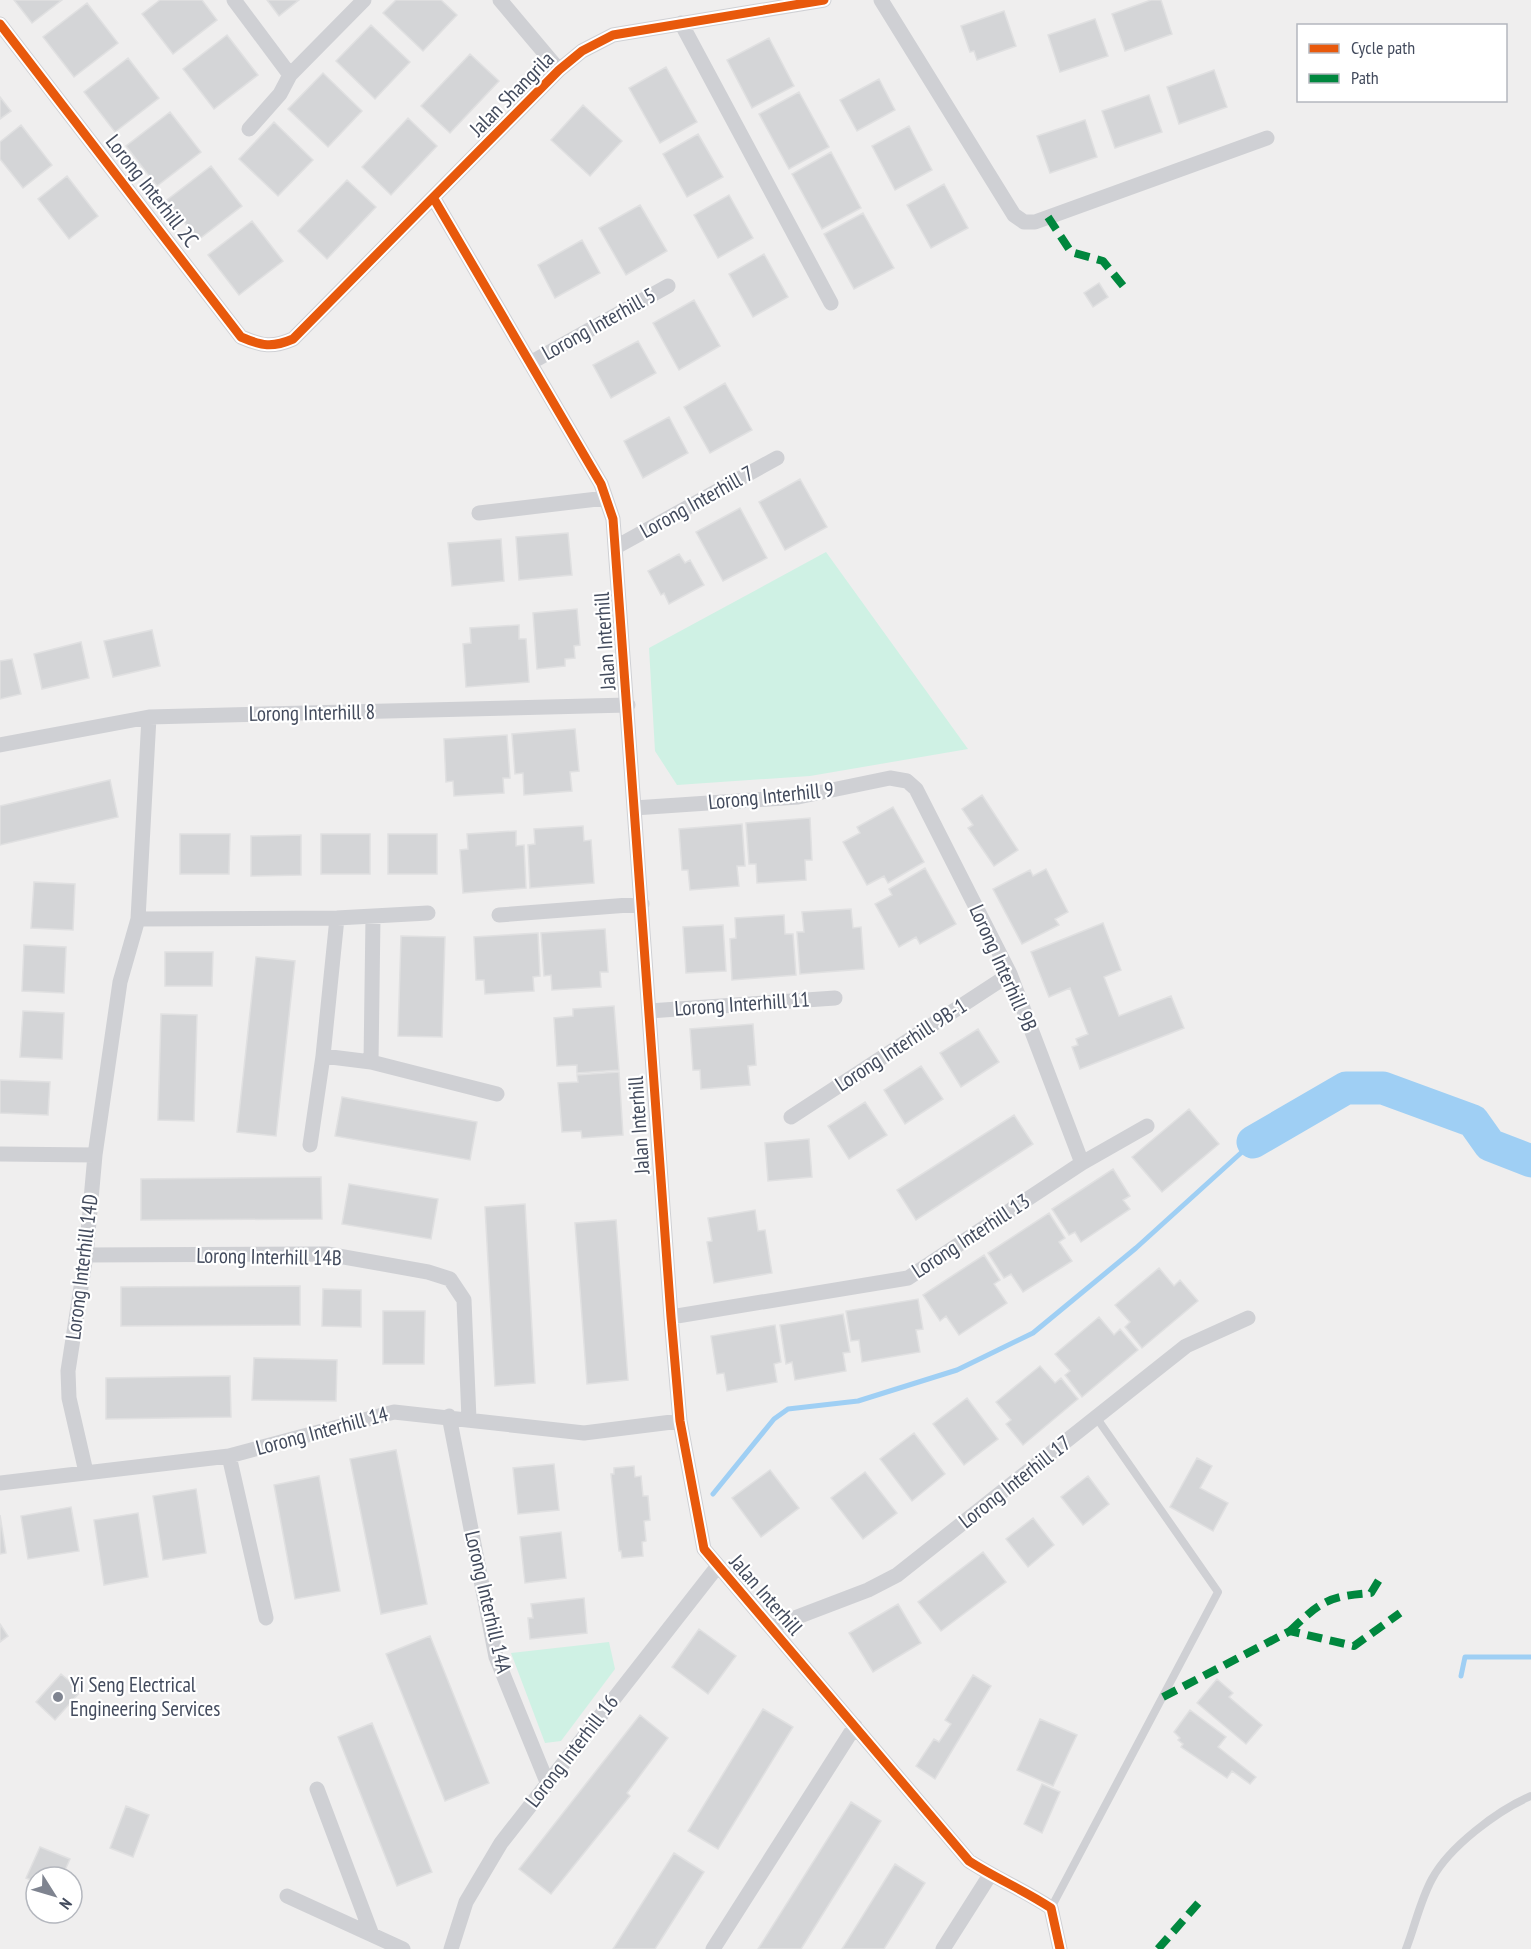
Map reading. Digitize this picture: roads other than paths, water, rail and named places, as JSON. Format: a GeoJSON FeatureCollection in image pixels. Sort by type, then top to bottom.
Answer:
{"type":"FeatureCollection","features":[{"type":"Feature","properties":{"kind":"street"},"geometry":{"type":"LineString","coordinates":[[234,0],[290,75]]}},
{"type":"Feature","properties":{"kind":"street"},"geometry":{"type":"LineString","coordinates":[[249,129],[280,94],[290,75],[364,0]]}},
{"type":"Feature","properties":{"kind":"street"},"geometry":{"type":"LineString","coordinates":[[500,0],[559,70]]}},
{"type":"Feature","properties":{"kind":"street","name":"Jalan Shangrila"},"geometry":{"type":"LineString","coordinates":[[293,339],[434,199],[559,70],[582,51],[613,35],[824,0]]}},
{"type":"Feature","properties":{"kind":"street"},"geometry":{"type":"LineString","coordinates":[[881,0],[1014,215],[1024,222],[1035,222],[1267,138]]}},
{"type":"Feature","properties":{"kind":"street"},"geometry":{"type":"LineString","coordinates":[[681,23],[831,303]]}},
{"type":"Feature","properties":{"kind":"street","name":"Lorong Interhill 2C"},"geometry":{"type":"LineString","coordinates":[[0,24],[241,337],[260,346],[275,346],[293,339]]}},
{"type":"Feature","properties":{"kind":"street","name":"Jalan Interhill"},"geometry":{"type":"LineString","coordinates":[[434,199],[601,483],[616,547],[670,1317],[680,1421],[704,1550],[969,1861],[1051,1908]]}},
{"type":"Feature","properties":{"kind":"street","name":"Lorong Interhill 5"},"geometry":{"type":"LineString","coordinates":[[530,363],[668,286]]}},
{"type":"Feature","properties":{"kind":"street","name":"Lorong Interhill 7"},"geometry":{"type":"LineString","coordinates":[[616,547],[777,458]]}},
{"type":"Feature","properties":{"kind":"street"},"geometry":{"type":"LineString","coordinates":[[479,513],[606,498]]}},
{"type":"Feature","properties":{"kind":"street","name":"Lorong Interhill 8"},"geometry":{"type":"LineString","coordinates":[[0,745],[149,717],[628,705]]}},
{"type":"Feature","properties":{"kind":"street","name":"Lorong Interhill 14D"},"geometry":{"type":"LineString","coordinates":[[86,1472],[69,1398],[68,1371],[86,1256],[95,1155],[120,982],[138,919],[149,717]]}},
{"type":"Feature","properties":{"kind":"street","name":"Lorong Interhill 9"},"geometry":{"type":"LineString","coordinates":[[634,808],[798,796],[890,778],[907,781]]}},
{"type":"Feature","properties":{"kind":"street","name":"Lorong Interhill 9B"},"geometry":{"type":"LineString","coordinates":[[907,781],[916,789],[1010,974],[1082,1162]]}},
{"type":"Feature","properties":{"kind":"street"},"geometry":{"type":"LineString","coordinates":[[499,915],[642,904]]}},
{"type":"Feature","properties":{"kind":"street"},"geometry":{"type":"LineString","coordinates":[[138,919],[337,918],[428,913]]}},
{"type":"Feature","properties":{"kind":"street"},"geometry":{"type":"LineString","coordinates":[[371,1062],[373,917]]}},
{"type":"Feature","properties":{"kind":"street"},"geometry":{"type":"LineString","coordinates":[[310,1145],[323,1056],[337,918]]}},
{"type":"Feature","properties":{"kind":"street","name":"Lorong Interhill 9B-1"},"geometry":{"type":"LineString","coordinates":[[791,1116],[1010,974]]}},
{"type":"Feature","properties":{"kind":"street","name":"Lorong Interhill 11"},"geometry":{"type":"LineString","coordinates":[[649,1011],[835,998]]}},
{"type":"Feature","properties":{"kind":"street"},"geometry":{"type":"LineString","coordinates":[[323,1056],[371,1062],[496,1094]]}},
{"type":"Feature","properties":{"kind":"street","name":"Lorong Interhill 13"},"geometry":{"type":"LineString","coordinates":[[670,1317],[908,1278],[1082,1162],[1147,1126]]}},
{"type":"Feature","properties":{"kind":"street"},"geometry":{"type":"LineString","coordinates":[[0,1154],[95,1155]]}},
{"type":"Feature","properties":{"kind":"street","name":"Lorong Interhill 14B"},"geometry":{"type":"LineString","coordinates":[[86,1256],[327,1254],[428,1272],[450,1280],[464,1300],[469,1419]]}},
{"type":"Feature","properties":{"kind":"street","name":"Lorong Interhill 17"},"geometry":{"type":"LineString","coordinates":[[771,1627],[868,1590],[897,1575],[1186,1346],[1248,1318]]}},
{"type":"Feature","properties":{"kind":"street","name":"Lorong Interhill 14"},"geometry":{"type":"LineString","coordinates":[[0,1483],[229,1456],[394,1412],[449,1416],[584,1433],[680,1421]]}},
{"type":"Feature","properties":{"kind":"street","name":"Lorong Interhill 14A"},"geometry":{"type":"LineString","coordinates":[[449,1416],[496,1657],[547,1782]]}},
{"type":"Feature","properties":{"kind":"street"},"geometry":{"type":"LineString","coordinates":[[229,1456],[266,1617]]}},
{"type":"Feature","properties":{"kind":"street","name":"Lorong Interhill 16"},"geometry":{"type":"LineString","coordinates":[[451,1949],[466,1902],[501,1843],[717,1567]]}},
{"type":"Feature","properties":{"kind":"street"},"geometry":{"type":"LineString","coordinates":[[713,1949],[855,1726]]}},
{"type":"Feature","properties":{"kind":"street"},"geometry":{"type":"LineString","coordinates":[[317,1789],[372,1935]]}},
{"type":"Feature","properties":{"kind":"street"},"geometry":{"type":"LineString","coordinates":[[943,1949],[990,1875]]}},
{"type":"Feature","properties":{"kind":"street"},"geometry":{"type":"LineString","coordinates":[[287,1896],[403,1949]]}},
{"type":"Feature","properties":{"kind":"street"},"geometry":{"type":"LineString","coordinates":[[1051,1908],[1060,1949]]}},
{"type":"Feature","properties":{"kind":"lane"},"geometry":{"type":"LineString","coordinates":[[1051,1908],[1218,1592],[1096,1417]]}},
{"type":"Feature","properties":{"kind":"lane"},"geometry":{"type":"LineString","coordinates":[[1406,1949],[1431,1882],[1443,1863],[1506,1808],[1531,1796]]}},
{"type":"Feature","properties":{"kind":"waterway"},"geometry":{"type":"LineString","coordinates":[[1253,1142],[1346,1088],[1383,1088],[1473,1121],[1490,1145],[1531,1161]]}},
{"type":"Feature","properties":{"kind":"waterway"},"geometry":{"type":"LineString","coordinates":[[713,1494],[774,1419],[788,1409],[858,1401],[957,1370],[1033,1333],[1136,1248],[1253,1142]]}},
{"type":"Feature","properties":{"kind":"waterway"},"geometry":{"type":"LineString","coordinates":[[1461,1676],[1465,1657],[1531,1657]]}},
{"type":"Feature","properties":{"kind":"place","name":"Yi Seng Electrical Engineering Services"},"geometry":{"type":"Point","coordinates":[58,1697]}}]}
